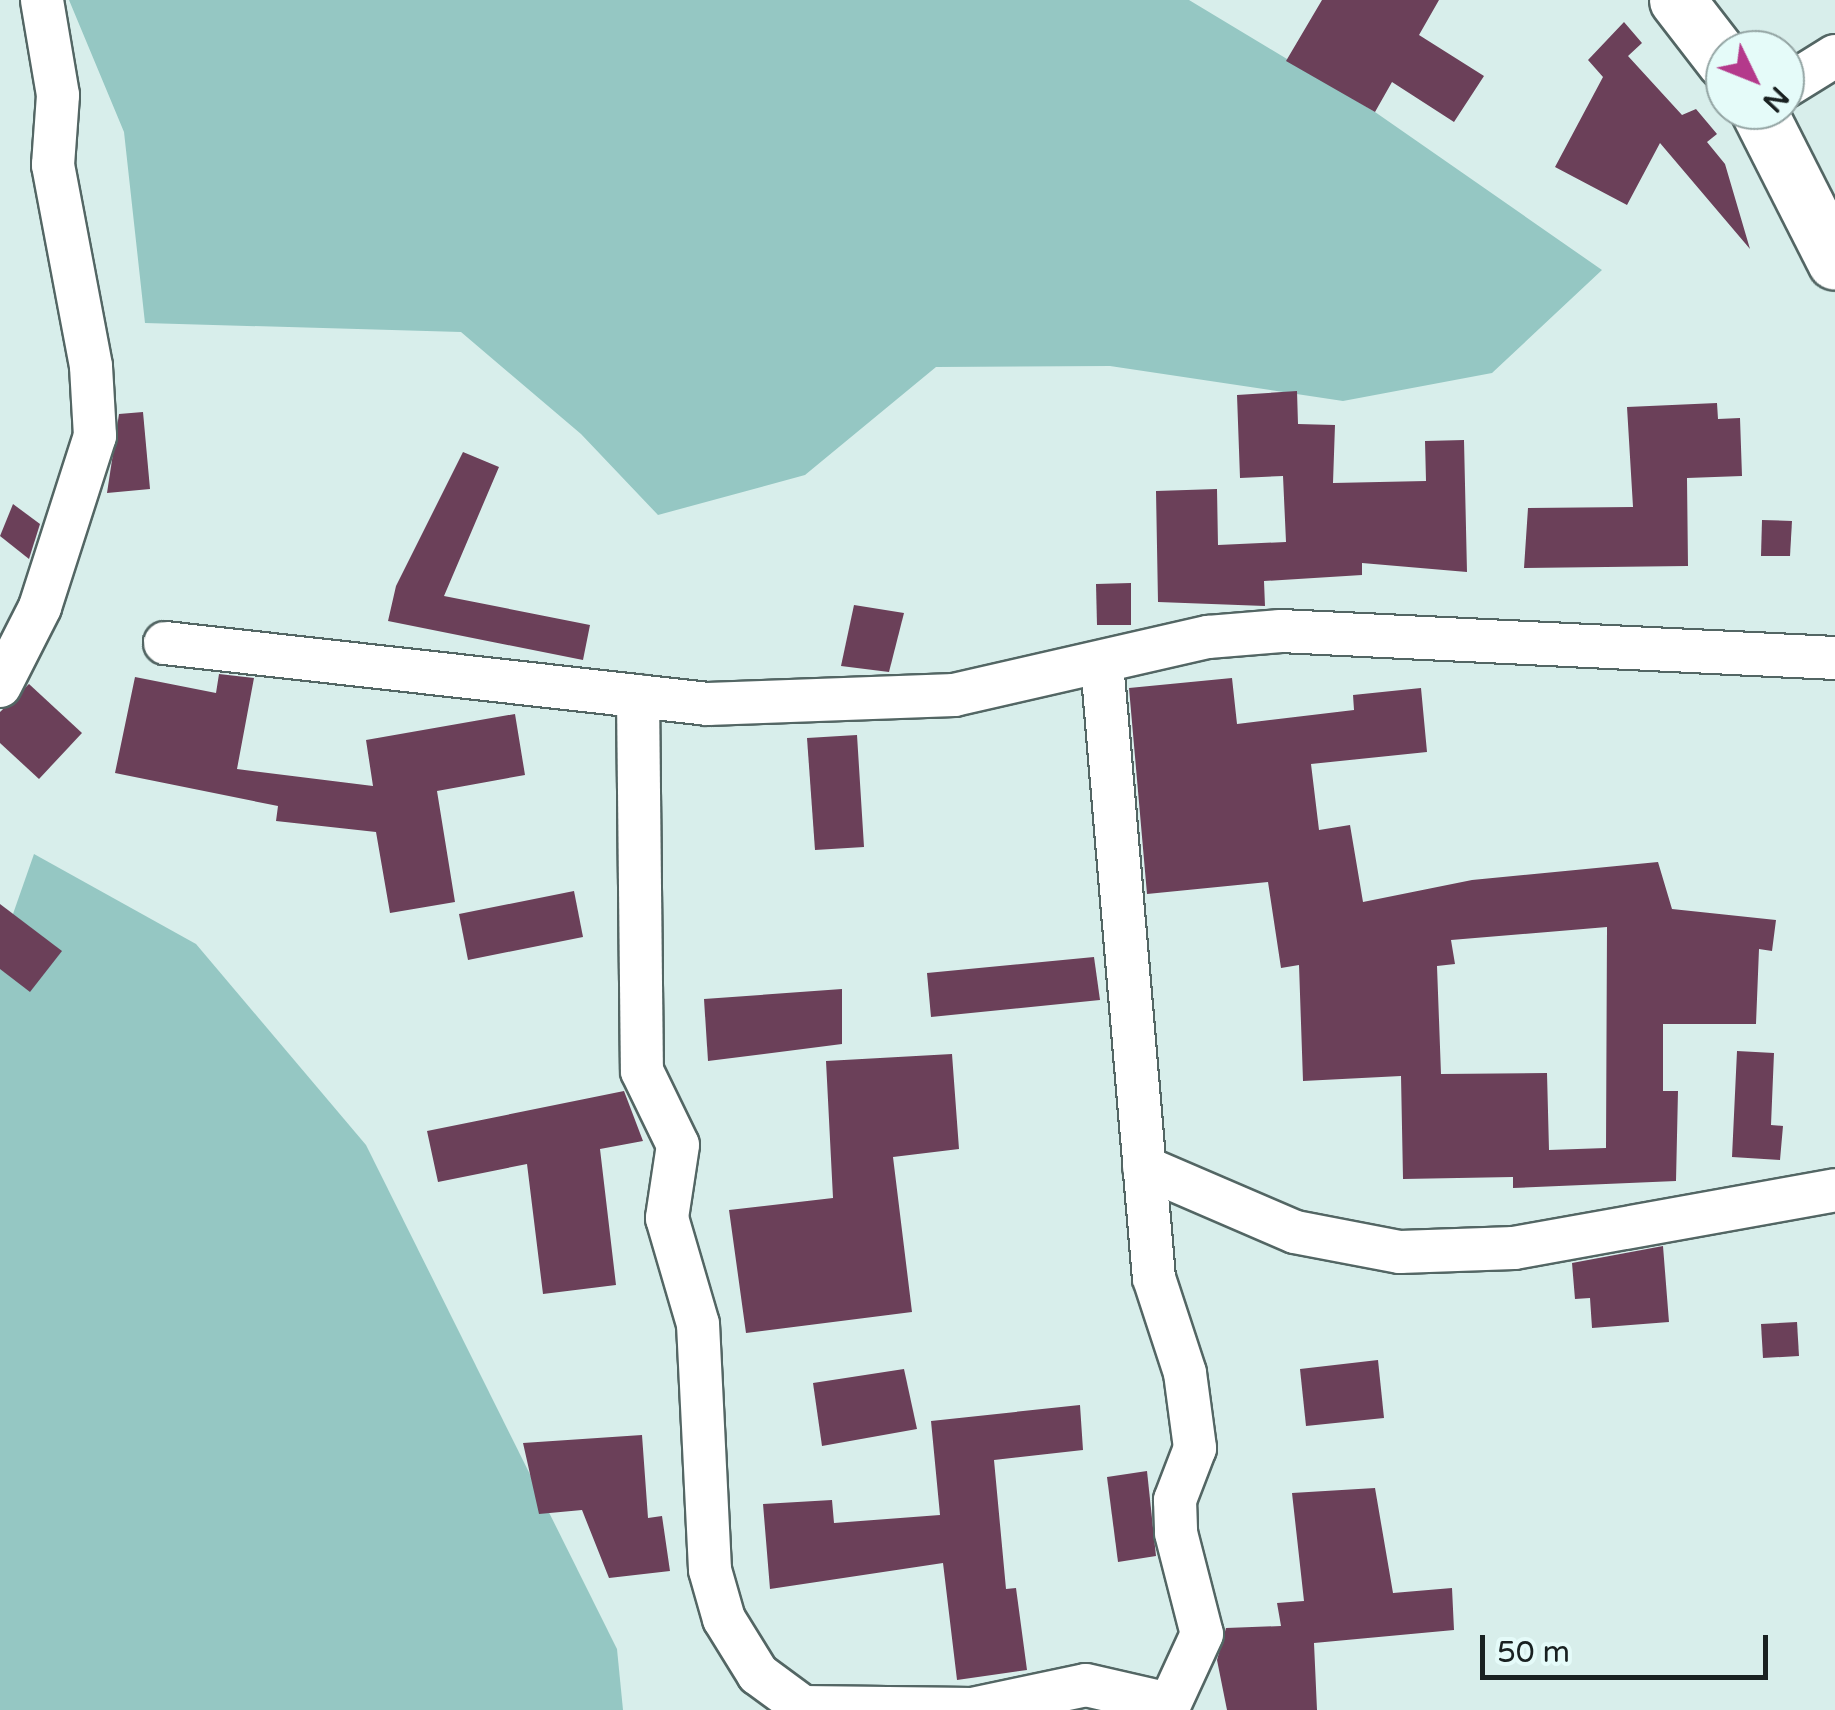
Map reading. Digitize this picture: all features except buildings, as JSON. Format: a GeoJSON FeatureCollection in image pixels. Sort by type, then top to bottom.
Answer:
{"type":"FeatureCollection","features":[{"type":"Feature","properties":{"kind":"street"},"geometry":{"type":"LineString","coordinates":[[0,686],[40,607],[46,565],[95,436],[91,366],[53,164],[58,95],[42,0]]}},
{"type":"Feature","properties":{"kind":"street"},"geometry":{"type":"LineString","coordinates":[[1677,0],[1705,36]]}},
{"type":"Feature","properties":{"kind":"street"},"geometry":{"type":"LineString","coordinates":[[1805,75],[1835,56]]}},
{"type":"Feature","properties":{"kind":"street"},"geometry":{"type":"LineString","coordinates":[[1768,130],[1835,262]]}},
{"type":"Feature","properties":{"kind":"street"},"geometry":{"type":"LineString","coordinates":[[165,643],[638,696],[874,702],[1102,663],[1208,637],[1374,630],[1835,658]]}},
{"type":"Feature","properties":{"kind":"street"},"geometry":{"type":"LineString","coordinates":[[638,696],[642,1071],[678,1145],[667,1218],[698,1324],[710,1570],[724,1619],[758,1674],[804,1708],[972,1709],[1086,1686],[1168,1707],[1202,1634],[1176,1534],[1175,1500],[1194,1448],[1185,1373],[1154,1278],[1102,663]]}},
{"type":"Feature","properties":{"kind":"street"},"geometry":{"type":"LineString","coordinates":[[1144,1167],[1296,1232],[1400,1252],[1514,1248],[1835,1190]]}},
{"type":"Feature","properties":{"kind":"shaded area"},"geometry":{"type":"Polygon","coordinates":[[[69,0],[1189,0],[1375,112],[1602,270],[1492,373],[1343,401],[1110,366],[936,367],[805,475],[658,515],[581,434],[461,332],[145,323],[124,132],[69,0]]]}},
{"type":"Feature","properties":{"kind":"shaded area"},"geometry":{"type":"Polygon","coordinates":[[[34,854],[196,944],[366,1145],[617,1649],[623,1710],[0,1710],[0,951],[34,854]]]}}]}
